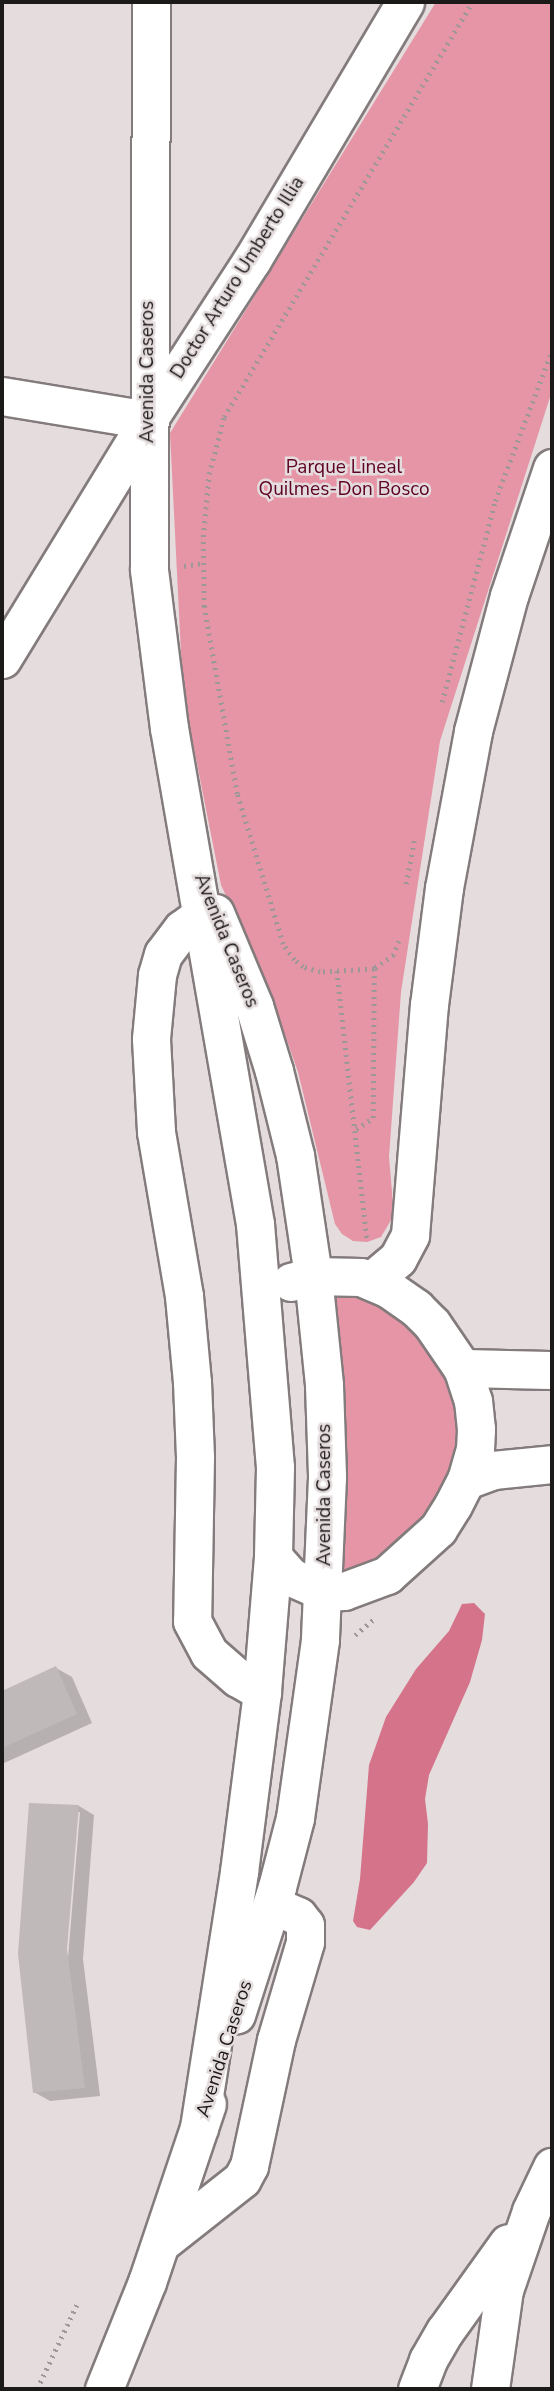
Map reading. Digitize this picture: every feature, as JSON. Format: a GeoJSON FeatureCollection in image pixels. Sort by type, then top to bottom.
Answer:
{"type":"FeatureCollection","features":[{"type":"Feature","properties":{"kind":"street","name":"Avenida Caseros"},"geometry":{"type":"LineString","coordinates":[[151,2],[149,570],[155,634],[194,864],[200,916],[238,1121],[263,1298],[275,1467],[273,1557],[262,1692],[239,1872],[199,2128]]}},
{"type":"Feature","properties":{"kind":"street","name":"Doctor Arturo Umberto Illia"},"geometry":{"type":"LineString","coordinates":[[2,659],[148,420],[252,260],[405,2]]}},
{"type":"Feature","properties":{"kind":"street"},"geometry":{"type":"LineString","coordinates":[[2,397],[148,420]]}},
{"type":"Feature","properties":{"kind":"street"},"geometry":{"type":"LineString","coordinates":[[263,1298],[294,1280],[313,1276],[366,1279],[398,1258],[410,1235],[416,1193],[429,1005],[444,888],[471,744],[509,596],[552,468]]}},
{"type":"Feature","properties":{"kind":"street","name":"Avenida Caseros"},"geometry":{"type":"LineString","coordinates":[[104,2389],[161,2242],[272,1905],[295,1818],[319,1655],[324,1592],[327,1477],[324,1385],[300,1182],[274,1071],[254,1006],[194,864]]}},
{"type":"Feature","properties":{"kind":"street"},"geometry":{"type":"LineString","coordinates":[[200,916],[182,929],[163,954],[157,975],[151,1039],[156,1132],[184,1296],[192,1382],[195,1457],[192,1621],[209,1653],[238,1678],[262,1692]]}},
{"type":"Feature","properties":{"kind":"street"},"geometry":{"type":"LineString","coordinates":[[273,1557],[291,1577],[324,1592],[363,1586],[387,1575],[438,1529],[466,1480],[475,1449],[473,1401],[462,1368],[432,1324],[416,1308],[366,1279],[323,1234],[300,1182]]}},
{"type":"Feature","properties":{"kind":"street"},"geometry":{"type":"LineString","coordinates":[[416,1193],[417,1255],[423,1295],[432,1324]]}},
{"type":"Feature","properties":{"kind":"street"},"geometry":{"type":"LineString","coordinates":[[462,1368],[552,1370]]}},
{"type":"Feature","properties":{"kind":"street"},"geometry":{"type":"LineString","coordinates":[[466,1480],[493,1470],[552,1464]]}},
{"type":"Feature","properties":{"kind":"street"},"geometry":{"type":"LineString","coordinates":[[319,1655],[333,1619],[363,1586]]}},
{"type":"Feature","properties":{"kind":"street"},"geometry":{"type":"LineString","coordinates":[[161,2242],[243,2179],[249,2166],[276,2040],[305,1941],[304,1925],[298,1916],[272,1905]]}},
{"type":"Feature","properties":{"kind":"street"},"geometry":{"type":"LineString","coordinates":[[490,2389],[493,2349],[504,2290],[531,2211],[552,2167]]}},
{"type":"Feature","properties":{"kind":"street"},"geometry":{"type":"LineString","coordinates":[[417,2389],[428,2360],[445,2331],[531,2211]]}},
{"type":"Feature","properties":{"kind":"path"},"geometry":{"type":"LineString","coordinates":[[401,928],[394,955],[374,969],[320,972],[303,967],[294,960],[283,944],[237,794],[204,607],[203,537],[209,474],[225,417],[472,2]]}},
{"type":"Feature","properties":{"kind":"path"},"geometry":{"type":"LineString","coordinates":[[439,713],[495,502],[552,350]]}},
{"type":"Feature","properties":{"kind":"path"},"geometry":{"type":"LineString","coordinates":[[406,887],[415,834]]}},
{"type":"Feature","properties":{"kind":"path"},"geometry":{"type":"LineString","coordinates":[[356,1129],[373,1118],[374,969]]}},
{"type":"Feature","properties":{"kind":"path"},"geometry":{"type":"LineString","coordinates":[[337,971],[356,1129],[366,1279]]}},
{"type":"Feature","properties":{"kind":"path"},"geometry":{"type":"LineString","coordinates":[[37,2389],[78,2302]]}},
{"type":"Feature","properties":{"kind":"green space","name":"Parque Lineal Quilmes-Don Bosco"},"geometry":{"type":"Polygon","coordinates":[[[436,2],[552,2],[552,391],[440,741],[401,992],[389,1157],[394,1215],[381,1237],[367,1242],[353,1241],[342,1234],[335,1224],[298,1072],[265,978],[221,885],[183,693],[170,433],[436,2]]]}},
{"type":"Feature","properties":{"kind":"green space"},"geometry":{"type":"Polygon","coordinates":[[[313,1276],[389,1289],[473,1401],[438,1529],[324,1592],[313,1276]]]}},
{"type":"Feature","properties":{"kind":"shaded area"},"geometry":{"type":"Polygon","coordinates":[[[474,1603],[485,1614],[482,1640],[470,1682],[429,1775],[425,1799],[428,1824],[427,1863],[414,1882],[370,1930],[357,1927],[353,1921],[360,1879],[369,1765],[386,1717],[416,1669],[449,1631],[462,1604],[474,1603]]]}},
{"type":"Feature","properties":{"kind":"building"},"geometry":{"type":"Polygon","coordinates":[[[56,1666],[77,1714],[2,1748],[2,1691],[56,1666]]]}},
{"type":"Feature","properties":{"kind":"building"},"geometry":{"type":"Polygon","coordinates":[[[29,1803],[79,1805],[67,1949],[85,2088],[33,2093],[18,1954],[29,1803]]]}}]}
